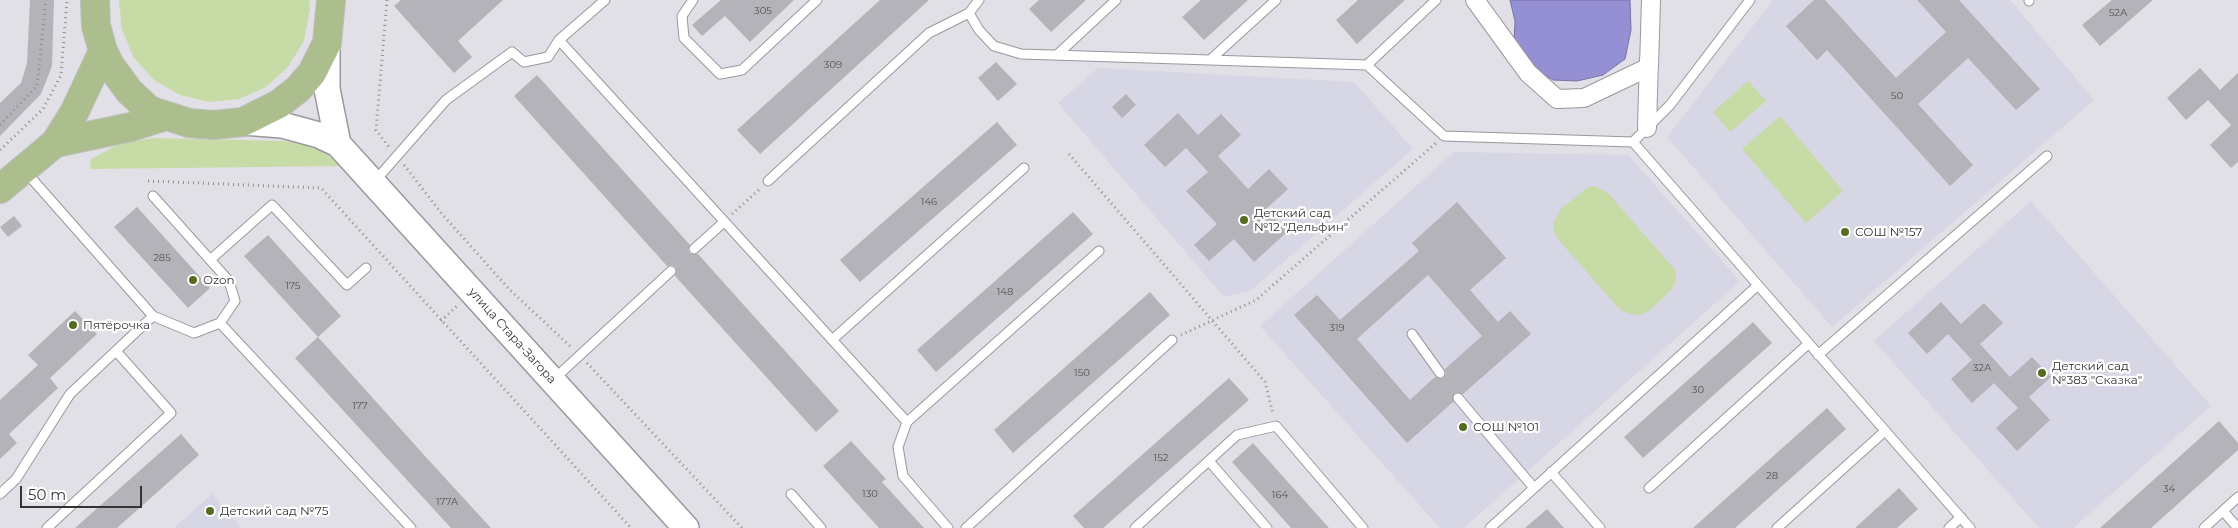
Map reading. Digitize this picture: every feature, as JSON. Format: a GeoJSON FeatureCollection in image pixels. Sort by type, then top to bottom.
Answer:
{"type":"FeatureCollection","features":[{"type":"Feature","properties":{"kind":"main road"},"geometry":{"type":"LineString","coordinates":[[95,0],[96,26],[103,51],[110,65],[129,91],[149,110],[189,123],[214,125],[243,122],[282,125],[319,135],[338,144]]}},
{"type":"Feature","properties":{"kind":"main road"},"geometry":{"type":"LineString","coordinates":[[331,0],[327,43],[327,89],[338,144]]}},
{"type":"Feature","properties":{"kind":"main road"},"geometry":{"type":"LineString","coordinates":[[243,122],[279,104],[298,89],[312,73],[327,43]]}},
{"type":"Feature","properties":{"kind":"main road"},"geometry":{"type":"LineString","coordinates":[[0,189],[55,143],[74,113],[103,51]]}},
{"type":"Feature","properties":{"kind":"main road"},"geometry":{"type":"LineString","coordinates":[[55,143],[131,127],[166,116]]}},
{"type":"Feature","properties":{"kind":"main road","name":"улица Стара-Загора"},"geometry":{"type":"LineString","coordinates":[[338,144],[686,528]]}},
{"type":"Feature","properties":{"kind":"street"},"geometry":{"type":"LineString","coordinates":[[1475,0],[1528,73],[1557,100],[1584,98],[1649,67]]}},
{"type":"Feature","properties":{"kind":"street"},"geometry":{"type":"LineString","coordinates":[[1647,128],[1652,0]]}},
{"type":"Feature","properties":{"kind":"lane"},"geometry":{"type":"LineString","coordinates":[[373,182],[446,100],[512,52],[524,62],[548,57],[559,40],[605,0]]}},
{"type":"Feature","properties":{"kind":"lane"},"geometry":{"type":"LineString","coordinates":[[693,0],[682,16],[684,38],[720,74],[742,70],[817,0]]}},
{"type":"Feature","properties":{"kind":"lane"},"geometry":{"type":"LineString","coordinates":[[768,181],[929,33],[969,14],[979,0]]}},
{"type":"Feature","properties":{"kind":"lane"},"geometry":{"type":"LineString","coordinates":[[1058,54],[1116,0]]}},
{"type":"Feature","properties":{"kind":"lane"},"geometry":{"type":"LineString","coordinates":[[1210,60],[1276,0]]}},
{"type":"Feature","properties":{"kind":"lane"},"geometry":{"type":"LineString","coordinates":[[1367,65],[1436,0]]}},
{"type":"Feature","properties":{"kind":"lane"},"geometry":{"type":"LineString","coordinates":[[1634,142],[1670,105],[1750,0]]}},
{"type":"Feature","properties":{"kind":"lane"},"geometry":{"type":"LineString","coordinates":[[969,14],[979,30],[994,46],[1021,54],[1367,65],[1444,136],[1634,142],[1757,286],[1970,528]]}},
{"type":"Feature","properties":{"kind":"lane"},"geometry":{"type":"LineString","coordinates":[[559,40],[907,422]]}},
{"type":"Feature","properties":{"kind":"lane"},"geometry":{"type":"LineString","coordinates":[[1818,355],[2047,156]]}},
{"type":"Feature","properties":{"kind":"lane"},"geometry":{"type":"LineString","coordinates":[[832,340],[1024,168]]}},
{"type":"Feature","properties":{"kind":"lane"},"geometry":{"type":"LineString","coordinates":[[23,169],[153,316],[194,333],[220,323],[235,301],[229,281],[153,196]]}},
{"type":"Feature","properties":{"kind":"lane"},"geometry":{"type":"LineString","coordinates":[[210,260],[272,205],[348,285],[366,268]]}},
{"type":"Feature","properties":{"kind":"lane"},"geometry":{"type":"LineString","coordinates":[[694,249],[724,222]]}},
{"type":"Feature","properties":{"kind":"lane"},"geometry":{"type":"LineString","coordinates":[[948,528],[902,476],[898,447],[907,422],[1099,251]]}},
{"type":"Feature","properties":{"kind":"lane"},"geometry":{"type":"LineString","coordinates":[[552,380],[671,271]]}},
{"type":"Feature","properties":{"kind":"lane"},"geometry":{"type":"LineString","coordinates":[[1490,528],[1757,286]]}},
{"type":"Feature","properties":{"kind":"lane"},"geometry":{"type":"LineString","coordinates":[[0,494],[16,479],[70,394],[153,316]]}},
{"type":"Feature","properties":{"kind":"lane"},"geometry":{"type":"LineString","coordinates":[[220,323],[411,528]]}},
{"type":"Feature","properties":{"kind":"lane"},"geometry":{"type":"LineString","coordinates":[[1412,334],[1440,373]]}},
{"type":"Feature","properties":{"kind":"lane"},"geometry":{"type":"LineString","coordinates":[[966,528],[1172,340]]}},
{"type":"Feature","properties":{"kind":"lane"},"geometry":{"type":"LineString","coordinates":[[1649,488],[1808,344]]}},
{"type":"Feature","properties":{"kind":"lane"},"geometry":{"type":"LineString","coordinates":[[47,528],[170,414],[116,351]]}},
{"type":"Feature","properties":{"kind":"lane"},"geometry":{"type":"LineString","coordinates":[[1458,398],[1534,488]]}},
{"type":"Feature","properties":{"kind":"lane"},"geometry":{"type":"LineString","coordinates":[[1135,528],[1237,435],[1276,426],[1364,528]]}},
{"type":"Feature","properties":{"kind":"lane"},"geometry":{"type":"LineString","coordinates":[[1777,528],[1885,431]]}},
{"type":"Feature","properties":{"kind":"lane"},"geometry":{"type":"LineString","coordinates":[[1209,461],[1267,528]]}},
{"type":"Feature","properties":{"kind":"lane"},"geometry":{"type":"LineString","coordinates":[[1551,472],[1600,528]]}},
{"type":"Feature","properties":{"kind":"lane"},"geometry":{"type":"LineString","coordinates":[[791,494],[821,528]]}},
{"type":"Feature","properties":{"kind":"lane"},"geometry":{"type":"LineString","coordinates":[[2204,528],[2238,497]]}},
{"type":"Feature","properties":{"kind":"lane"},"geometry":{"type":"LineString","coordinates":[[2223,511],[2238,528]]}},
{"type":"Feature","properties":{"kind":"lane"},"geometry":{"type":"LineString","coordinates":[[1949,528],[1961,518]]}},
{"type":"Feature","properties":{"kind":"path"},"geometry":{"type":"LineString","coordinates":[[0,125],[38,86],[46,0]]}},
{"type":"Feature","properties":{"kind":"path"},"geometry":{"type":"LineString","coordinates":[[0,150],[43,109],[61,75],[67,0]]}},
{"type":"Feature","properties":{"kind":"path"},"geometry":{"type":"LineString","coordinates":[[387,0],[376,130],[442,214],[509,289],[580,355],[742,528]]}},
{"type":"Feature","properties":{"kind":"path"},"geometry":{"type":"LineString","coordinates":[[1172,340],[1211,319],[1256,300],[1444,136]]}},
{"type":"Feature","properties":{"kind":"path"},"geometry":{"type":"LineString","coordinates":[[1069,154],[1264,382],[1276,426]]}},
{"type":"Feature","properties":{"kind":"path"},"geometry":{"type":"LineString","coordinates":[[148,181],[321,188],[631,528]]}},
{"type":"Feature","properties":{"kind":"path"},"geometry":{"type":"LineString","coordinates":[[724,222],[768,181]]}},
{"type":"Feature","properties":{"kind":"shaded area"},"geometry":{"type":"Polygon","coordinates":[[[1510,0],[1630,0],[1631,30],[1625,59],[1603,75],[1577,81],[1553,80],[1532,67],[1514,43],[1515,21],[1510,0]]]}},
{"type":"Feature","properties":{"kind":"shaded area","name":"СОШ №157"},"geometry":{"type":"Polygon","coordinates":[[[1773,0],[2010,0],[2094,100],[1832,327],[1667,137],[1773,0]]]}},
{"type":"Feature","properties":{"kind":"shaded area","name":"Детский сад №12 \"Дельфин\""},"geometry":{"type":"Polygon","coordinates":[[[1098,68],[1354,82],[1413,149],[1250,291],[1224,297],[1058,103],[1098,68]]]}},
{"type":"Feature","properties":{"kind":"shaded area","name":"СОШ №101"},"geometry":{"type":"Polygon","coordinates":[[[1454,152],[1628,155],[1740,281],[1464,528],[1440,528],[1260,326],[1454,152]]]}},
{"type":"Feature","properties":{"kind":"shaded area","name":"Детский сад №383 \"Сказка\""},"geometry":{"type":"Polygon","coordinates":[[[2031,201],[2211,406],[2073,528],[2039,528],[1874,341],[2031,201]]]}},
{"type":"Feature","properties":{"kind":"shaded area","name":"Детский сад №75"},"geometry":{"type":"Polygon","coordinates":[[[212,494],[242,528],[174,528],[212,494]]]}},
{"type":"Feature","properties":{"kind":"green space"},"geometry":{"type":"Polygon","coordinates":[[[119,0],[309,0],[310,8],[304,41],[288,67],[266,87],[239,99],[209,102],[180,95],[154,80],[134,58],[122,30],[119,0]]]}},
{"type":"Feature","properties":{"kind":"green space"},"geometry":{"type":"Polygon","coordinates":[[[1748,81],[1766,101],[1730,132],[1713,112],[1748,81]]]}},
{"type":"Feature","properties":{"kind":"green space"},"geometry":{"type":"Polygon","coordinates":[[[1780,116],[1843,191],[1806,223],[1742,149],[1780,116]]]}},
{"type":"Feature","properties":{"kind":"green space"},"geometry":{"type":"Polygon","coordinates":[[[153,138],[283,141],[318,147],[342,166],[90,169],[91,159],[121,143],[153,138]]]}},
{"type":"Feature","properties":{"kind":"green space"},"geometry":{"type":"Polygon","coordinates":[[[1594,186],[1608,193],[1675,270],[1676,279],[1673,288],[1650,310],[1643,314],[1634,315],[1620,310],[1557,238],[1554,231],[1553,223],[1561,209],[1587,188],[1594,186]]]}},
{"type":"Feature","properties":{"kind":"building"},"geometry":{"type":"Polygon","coordinates":[[[30,0],[54,0],[52,66],[41,94],[0,136],[0,103],[21,83],[27,63],[30,0]]]}},
{"type":"Feature","properties":{"kind":"building"},"geometry":{"type":"Polygon","coordinates":[[[401,0],[503,0],[458,41],[472,57],[454,73],[394,6],[401,0]]]}},
{"type":"Feature","properties":{"kind":"building"},"geometry":{"type":"Polygon","coordinates":[[[721,0],[794,0],[750,42],[725,16],[702,36],[692,25],[721,0]]]}},
{"type":"Feature","properties":{"kind":"building"},"geometry":{"type":"Polygon","coordinates":[[[880,0],[929,0],[760,154],[737,130],[880,0]]]}},
{"type":"Feature","properties":{"kind":"building"},"geometry":{"type":"Polygon","coordinates":[[[1039,0],[1086,0],[1051,32],[1029,9],[1039,0]]]}},
{"type":"Feature","properties":{"kind":"building"},"geometry":{"type":"Polygon","coordinates":[[[1201,0],[1248,0],[1204,40],[1182,17],[1201,0]]]}},
{"type":"Feature","properties":{"kind":"building"},"geometry":{"type":"Polygon","coordinates":[[[1358,0],[1405,0],[1357,44],[1336,20],[1358,0]]]}},
{"type":"Feature","properties":{"kind":"building"},"geometry":{"type":"Polygon","coordinates":[[[1814,0],[1825,0],[1896,78],[1946,32],[1917,0],[1959,0],[2040,89],[2016,110],[1968,58],[1918,104],[1973,165],[1950,186],[1827,50],[1817,60],[1786,26],[1814,0]]]}},
{"type":"Feature","properties":{"kind":"building"},"geometry":{"type":"Polygon","coordinates":[[[2112,0],[2153,0],[2100,46],[2082,25],[2112,0]]]}},
{"type":"Feature","properties":{"kind":"building"},"geometry":{"type":"Polygon","coordinates":[[[996,62],[1017,84],[998,101],[978,78],[996,62]]]}},
{"type":"Feature","properties":{"kind":"building"},"geometry":{"type":"Polygon","coordinates":[[[2200,68],[2220,90],[2238,73],[2238,162],[2231,168],[2210,145],[2231,125],[2208,100],[2186,120],[2167,98],[2200,68]]]}},
{"type":"Feature","properties":{"kind":"building"},"geometry":{"type":"Polygon","coordinates":[[[537,75],[690,245],[688,250],[690,254],[698,254],[839,411],[816,432],[675,276],[676,267],[672,265],[667,266],[514,96],[537,75]]]}},
{"type":"Feature","properties":{"kind":"building"},"geometry":{"type":"Polygon","coordinates":[[[1126,94],[1136,105],[1122,118],[1112,107],[1126,94]]]}},
{"type":"Feature","properties":{"kind":"building"},"geometry":{"type":"Polygon","coordinates":[[[1178,113],[1198,135],[1221,114],[1241,135],[1218,156],[1248,189],[1269,169],[1288,189],[1266,209],[1287,232],[1254,262],[1234,239],[1209,261],[1194,245],[1217,224],[1186,191],[1208,172],[1186,148],[1165,167],[1144,145],[1178,113]]]}},
{"type":"Feature","properties":{"kind":"building"},"geometry":{"type":"Polygon","coordinates":[[[997,122],[1017,145],[860,282],[840,260],[997,122]]]}},
{"type":"Feature","properties":{"kind":"building"},"geometry":{"type":"Polygon","coordinates":[[[1457,202],[1506,258],[1470,290],[1498,322],[1510,311],[1531,334],[1463,394],[1457,392],[1454,394],[1453,402],[1407,443],[1294,315],[1317,295],[1340,320],[1419,251],[1412,243],[1457,202]],[[1428,275],[1357,339],[1410,400],[1435,377],[1444,378],[1445,369],[1482,336],[1428,275]]]}},
{"type":"Feature","properties":{"kind":"building"},"geometry":{"type":"Polygon","coordinates":[[[137,207],[210,288],[188,308],[114,227],[137,207]]]}},
{"type":"Feature","properties":{"kind":"building"},"geometry":{"type":"Polygon","coordinates":[[[1073,212],[1093,234],[936,372],[917,350],[1073,212]]]}},
{"type":"Feature","properties":{"kind":"building"},"geometry":{"type":"Polygon","coordinates":[[[14,216],[22,226],[8,237],[0,227],[14,216]]]}},
{"type":"Feature","properties":{"kind":"building"},"geometry":{"type":"Polygon","coordinates":[[[268,235],[341,316],[318,337],[244,256],[268,235]]]}},
{"type":"Feature","properties":{"kind":"building"},"geometry":{"type":"Polygon","coordinates":[[[1150,292],[1170,315],[1013,453],[994,430],[1150,292]]]}},
{"type":"Feature","properties":{"kind":"building"},"geometry":{"type":"Polygon","coordinates":[[[1941,302],[1961,324],[1984,303],[2003,323],[1980,344],[2010,377],[2032,357],[2051,377],[2029,397],[2050,420],[2017,451],[1996,428],[2018,408],[1994,383],[1972,403],[1951,379],[1972,360],[1948,334],[1927,354],[1908,333],[1941,302]]]}},
{"type":"Feature","properties":{"kind":"building"},"geometry":{"type":"Polygon","coordinates":[[[75,311],[97,334],[50,378],[58,388],[9,434],[17,443],[0,459],[0,400],[38,365],[28,355],[75,311]]]}},
{"type":"Feature","properties":{"kind":"building"},"geometry":{"type":"Polygon","coordinates":[[[1753,322],[1772,343],[1643,458],[1624,437],[1753,322]]]}},
{"type":"Feature","properties":{"kind":"building"},"geometry":{"type":"Polygon","coordinates":[[[318,337],[491,528],[451,528],[295,358],[318,337]]]}},
{"type":"Feature","properties":{"kind":"building"},"geometry":{"type":"Polygon","coordinates":[[[1229,378],[1249,400],[1103,528],[1084,528],[1073,516],[1229,378]]]}},
{"type":"Feature","properties":{"kind":"building"},"geometry":{"type":"Polygon","coordinates":[[[1827,408],[1846,429],[1735,528],[1693,528],[1827,408]]]}},
{"type":"Feature","properties":{"kind":"building"},"geometry":{"type":"Polygon","coordinates":[[[2219,421],[2238,443],[2238,450],[2151,528],[2100,528],[2219,421]]]}},
{"type":"Feature","properties":{"kind":"building"},"geometry":{"type":"Polygon","coordinates":[[[181,434],[199,455],[117,528],[75,528],[181,434]]]}},
{"type":"Feature","properties":{"kind":"building"},"geometry":{"type":"Polygon","coordinates":[[[851,441],[886,479],[882,482],[924,528],[879,528],[823,466],[851,441]]]}},
{"type":"Feature","properties":{"kind":"building"},"geometry":{"type":"Polygon","coordinates":[[[1253,443],[1329,528],[1291,528],[1232,462],[1253,443]]]}},
{"type":"Feature","properties":{"kind":"building"},"geometry":{"type":"Polygon","coordinates":[[[1899,488],[1918,509],[1897,528],[1855,528],[1899,488]]]}},
{"type":"Feature","properties":{"kind":"building"},"geometry":{"type":"Polygon","coordinates":[[[1547,509],[1564,528],[1525,528],[1547,509]]]}},
{"type":"Feature","properties":{"kind":"place","name":"Детский сад №12 \"Дельфин\""},"geometry":{"type":"Point","coordinates":[1244,220]}},
{"type":"Feature","properties":{"kind":"place","name":"СОШ №157"},"geometry":{"type":"Point","coordinates":[1845,232]}},
{"type":"Feature","properties":{"kind":"place","name":"Ozon"},"geometry":{"type":"Point","coordinates":[193,280]}},
{"type":"Feature","properties":{"kind":"place","name":"Пятёрочка"},"geometry":{"type":"Point","coordinates":[73,325]}},
{"type":"Feature","properties":{"kind":"place","name":"Детский сад №383 \"Сказка\""},"geometry":{"type":"Point","coordinates":[2042,373]}},
{"type":"Feature","properties":{"kind":"place","name":"СОШ №101"},"geometry":{"type":"Point","coordinates":[1463,427]}},
{"type":"Feature","properties":{"kind":"place","name":"Детский сад №75"},"geometry":{"type":"Point","coordinates":[210,511]}}]}
